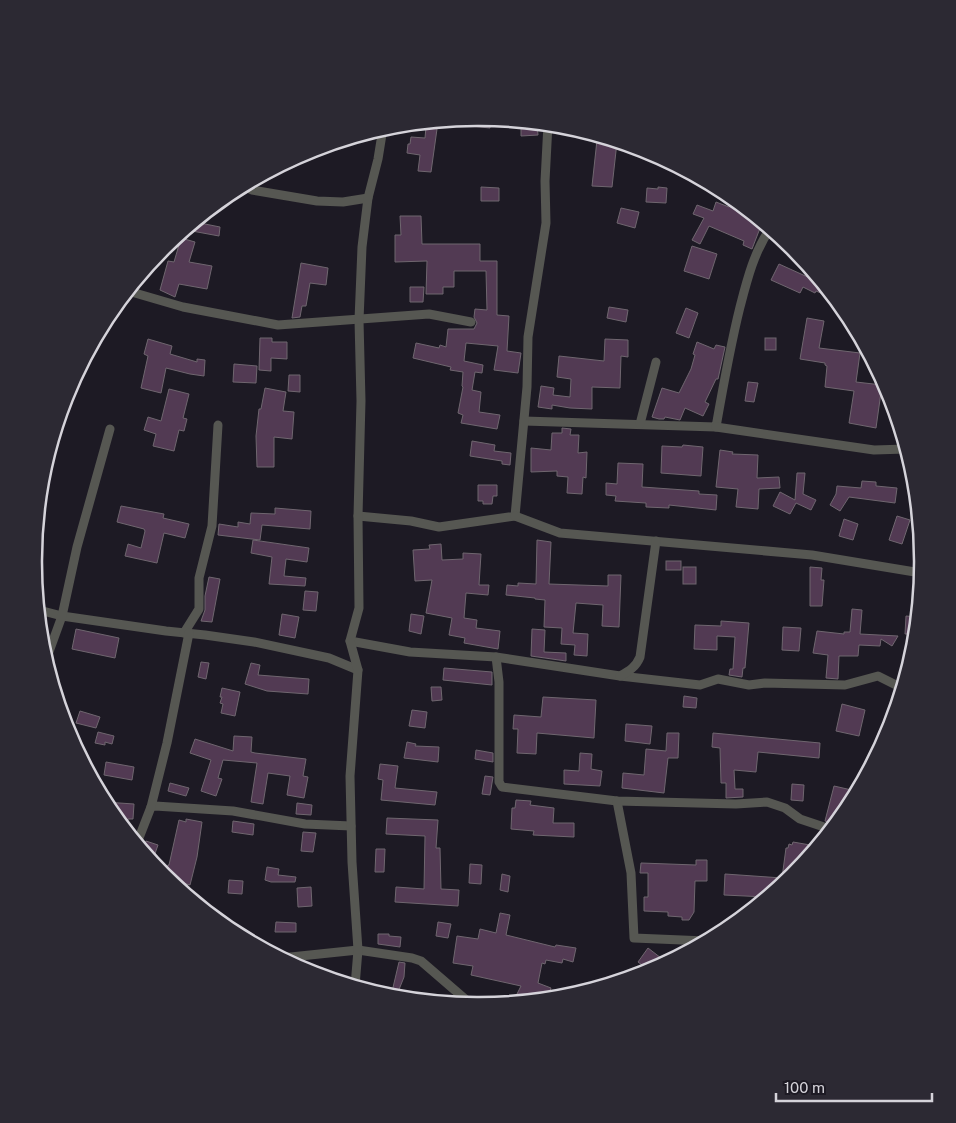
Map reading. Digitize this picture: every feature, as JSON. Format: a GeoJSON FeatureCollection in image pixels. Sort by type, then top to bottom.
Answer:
{"type":"FeatureCollection","features":[{"type":"Feature","properties":{"kind":"street"},"geometry":{"type":"LineString","coordinates":[[515,516],[527,387],[528,337],[546,223],[545,181],[548,132]]}},
{"type":"Feature","properties":{"kind":"street"},"geometry":{"type":"LineString","coordinates":[[356,979],[358,950],[350,776],[358,670],[350,641],[359,608],[358,516],[361,400],[359,320],[362,247],[368,198],[381,137]]}},
{"type":"Feature","properties":{"kind":"street"},"geometry":{"type":"LineString","coordinates":[[251,190],[317,201],[343,202],[368,198]]}},
{"type":"Feature","properties":{"kind":"street"},"geometry":{"type":"LineString","coordinates":[[716,427],[729,351],[746,284],[760,244],[766,235]]}},
{"type":"Feature","properties":{"kind":"street"},"geometry":{"type":"LineString","coordinates":[[135,293],[183,307],[278,325],[429,314],[471,322]]}},
{"type":"Feature","properties":{"kind":"street"},"geometry":{"type":"LineString","coordinates":[[640,424],[656,362]]}},
{"type":"Feature","properties":{"kind":"street"},"geometry":{"type":"LineString","coordinates":[[524,421],[716,427],[874,450],[899,450]]}},
{"type":"Feature","properties":{"kind":"street"},"geometry":{"type":"LineString","coordinates":[[140,836],[151,807],[167,743],[186,633],[199,610],[200,578],[212,526],[218,425]]}},
{"type":"Feature","properties":{"kind":"street"},"geometry":{"type":"LineString","coordinates":[[51,646],[62,616],[77,547],[110,429]]}},
{"type":"Feature","properties":{"kind":"street"},"geometry":{"type":"LineString","coordinates":[[358,516],[411,521],[439,527],[515,516],[560,533],[812,555],[914,572]]}},
{"type":"Feature","properties":{"kind":"street"},"geometry":{"type":"LineString","coordinates":[[620,676],[633,668],[640,657],[656,541]]}},
{"type":"Feature","properties":{"kind":"street"},"geometry":{"type":"LineString","coordinates":[[45,612],[62,616],[254,642],[329,658],[358,670]]}},
{"type":"Feature","properties":{"kind":"street"},"geometry":{"type":"LineString","coordinates":[[350,641],[410,652],[496,657],[620,676],[700,685],[718,679],[749,685],[765,683],[846,685],[878,676],[895,685]]}},
{"type":"Feature","properties":{"kind":"street"},"geometry":{"type":"LineString","coordinates":[[496,657],[499,682],[499,782],[502,787],[617,801],[736,804],[767,802],[784,808],[800,819],[824,827]]}},
{"type":"Feature","properties":{"kind":"street"},"geometry":{"type":"LineString","coordinates":[[617,801],[631,873],[634,938],[693,940]]}},
{"type":"Feature","properties":{"kind":"street"},"geometry":{"type":"LineString","coordinates":[[151,807],[233,811],[306,824],[351,826]]}},
{"type":"Feature","properties":{"kind":"street"},"geometry":{"type":"LineString","coordinates":[[295,957],[358,950],[412,958],[421,961],[462,996]]}},
{"type":"Feature","properties":{"kind":"building"},"geometry":{"type":"Polygon","coordinates":[[[472,126],[490,126],[490,128],[472,126]]]}},
{"type":"Feature","properties":{"kind":"building"},"geometry":{"type":"Polygon","coordinates":[[[437,129],[431,172],[418,171],[420,155],[407,153],[411,137],[425,138],[426,130],[437,129]]]}},
{"type":"Feature","properties":{"kind":"building"},"geometry":{"type":"Polygon","coordinates":[[[521,129],[538,130],[538,135],[521,136],[521,129]]]}},
{"type":"Feature","properties":{"kind":"building"},"geometry":{"type":"Polygon","coordinates":[[[597,143],[616,148],[612,187],[592,186],[597,143]]]}},
{"type":"Feature","properties":{"kind":"building"},"geometry":{"type":"Polygon","coordinates":[[[481,187],[499,188],[499,201],[481,201],[481,187]]]}},
{"type":"Feature","properties":{"kind":"building"},"geometry":{"type":"Polygon","coordinates":[[[658,187],[667,188],[666,203],[646,202],[647,188],[658,189],[658,187]]]}},
{"type":"Feature","properties":{"kind":"building"},"geometry":{"type":"Polygon","coordinates":[[[716,202],[729,207],[760,230],[752,249],[743,245],[744,241],[709,226],[700,244],[692,240],[704,218],[693,214],[697,205],[713,211],[716,202]]]}},
{"type":"Feature","properties":{"kind":"building"},"geometry":{"type":"Polygon","coordinates":[[[621,208],[639,212],[635,228],[617,223],[621,208]]]}},
{"type":"Feature","properties":{"kind":"building"},"geometry":{"type":"Polygon","coordinates":[[[400,216],[421,216],[422,244],[480,244],[480,261],[497,261],[497,315],[509,316],[507,351],[521,353],[518,373],[494,370],[498,346],[466,343],[464,361],[483,365],[482,373],[475,372],[472,390],[481,392],[479,412],[500,415],[497,429],[461,423],[463,415],[458,413],[463,387],[463,372],[450,370],[451,367],[413,358],[416,343],[439,348],[440,345],[446,347],[448,329],[474,329],[477,323],[474,317],[475,309],[487,310],[486,271],[454,271],[454,287],[443,287],[443,294],[426,294],[427,261],[395,262],[395,235],[401,235],[400,216]]]}},
{"type":"Feature","properties":{"kind":"building"},"geometry":{"type":"Polygon","coordinates":[[[204,224],[220,227],[219,236],[194,231],[204,224]]]}},
{"type":"Feature","properties":{"kind":"building"},"geometry":{"type":"Polygon","coordinates":[[[185,239],[195,242],[189,262],[212,266],[207,289],[179,284],[175,297],[160,290],[168,261],[174,262],[179,246],[185,239]]]}},
{"type":"Feature","properties":{"kind":"building"},"geometry":{"type":"Polygon","coordinates":[[[692,246],[717,254],[709,279],[684,271],[692,246]]]}},
{"type":"Feature","properties":{"kind":"building"},"geometry":{"type":"Polygon","coordinates":[[[301,263],[328,268],[326,285],[310,283],[306,306],[302,306],[300,317],[292,318],[301,263]]]}},
{"type":"Feature","properties":{"kind":"building"},"geometry":{"type":"Polygon","coordinates":[[[779,264],[808,277],[822,293],[816,291],[815,293],[803,287],[800,293],[771,280],[779,264]]]}},
{"type":"Feature","properties":{"kind":"building"},"geometry":{"type":"Polygon","coordinates":[[[410,287],[424,287],[423,302],[410,302],[410,287]]]}},
{"type":"Feature","properties":{"kind":"building"},"geometry":{"type":"Polygon","coordinates":[[[609,307],[628,310],[626,322],[607,318],[609,307]]]}},
{"type":"Feature","properties":{"kind":"building"},"geometry":{"type":"Polygon","coordinates":[[[686,308],[698,313],[689,338],[676,333],[686,308]]]}},
{"type":"Feature","properties":{"kind":"building"},"geometry":{"type":"Polygon","coordinates":[[[807,318],[824,321],[819,348],[860,353],[856,382],[875,384],[880,396],[876,428],[849,423],[854,391],[825,387],[827,366],[825,363],[800,359],[807,318]]]}},
{"type":"Feature","properties":{"kind":"building"},"geometry":{"type":"Polygon","coordinates":[[[260,338],[272,338],[272,342],[287,342],[287,359],[271,358],[271,371],[259,370],[260,338]]]}},
{"type":"Feature","properties":{"kind":"building"},"geometry":{"type":"Polygon","coordinates":[[[765,338],[776,338],[776,350],[765,350],[765,338]]]}},
{"type":"Feature","properties":{"kind":"building"},"geometry":{"type":"Polygon","coordinates":[[[148,339],[172,346],[170,354],[197,362],[197,359],[205,360],[204,376],[166,368],[161,393],[141,388],[148,356],[144,354],[148,339]]]}},
{"type":"Feature","properties":{"kind":"building"},"geometry":{"type":"Polygon","coordinates":[[[605,339],[628,340],[628,357],[621,356],[620,388],[592,387],[592,409],[552,405],[552,409],[538,407],[541,386],[554,388],[553,395],[570,397],[571,379],[557,377],[559,356],[604,361],[605,339]]]}},
{"type":"Feature","properties":{"kind":"building"},"geometry":{"type":"Polygon","coordinates":[[[697,342],[714,349],[716,345],[725,347],[718,379],[716,379],[705,402],[709,404],[703,416],[685,408],[680,420],[652,417],[662,388],[679,393],[691,369],[697,342]]]}},
{"type":"Feature","properties":{"kind":"building"},"geometry":{"type":"Polygon","coordinates":[[[234,364],[257,366],[256,383],[233,382],[234,364]]]}},
{"type":"Feature","properties":{"kind":"building"},"geometry":{"type":"Polygon","coordinates":[[[289,375],[300,375],[300,392],[288,391],[289,375]]]}},
{"type":"Feature","properties":{"kind":"building"},"geometry":{"type":"Polygon","coordinates":[[[748,382],[758,383],[754,402],[745,401],[748,382]]]}},
{"type":"Feature","properties":{"kind":"building"},"geometry":{"type":"Polygon","coordinates":[[[265,388],[286,392],[283,411],[294,412],[292,439],[274,437],[274,467],[257,467],[256,436],[259,409],[261,409],[265,388]]]}},
{"type":"Feature","properties":{"kind":"building"},"geometry":{"type":"Polygon","coordinates":[[[169,389],[189,394],[183,418],[187,419],[184,431],[179,430],[174,451],[153,446],[156,434],[144,430],[148,417],[161,421],[169,389]]]}},
{"type":"Feature","properties":{"kind":"building"},"geometry":{"type":"Polygon","coordinates":[[[562,428],[571,429],[570,435],[579,435],[578,453],[587,452],[586,478],[583,477],[582,494],[567,493],[568,477],[557,476],[557,471],[531,472],[531,448],[551,450],[552,433],[562,433],[562,428]]]}},
{"type":"Feature","properties":{"kind":"building"},"geometry":{"type":"Polygon","coordinates":[[[472,441],[495,445],[494,451],[511,453],[510,465],[502,464],[502,461],[470,456],[472,441]]]}},
{"type":"Feature","properties":{"kind":"building"},"geometry":{"type":"Polygon","coordinates":[[[683,445],[703,447],[701,476],[661,473],[662,446],[682,447],[683,445]]]}},
{"type":"Feature","properties":{"kind":"building"},"geometry":{"type":"Polygon","coordinates":[[[720,450],[733,452],[732,454],[758,455],[757,478],[779,477],[780,488],[759,489],[758,509],[736,507],[738,489],[716,487],[720,450]]]}},
{"type":"Feature","properties":{"kind":"building"},"geometry":{"type":"Polygon","coordinates":[[[618,463],[643,464],[642,487],[699,491],[699,494],[717,495],[716,510],[669,505],[669,508],[646,507],[646,503],[615,501],[616,496],[606,495],[606,483],[617,484],[618,463]]]}},
{"type":"Feature","properties":{"kind":"building"},"geometry":{"type":"Polygon","coordinates":[[[797,473],[805,473],[803,494],[816,500],[811,510],[796,503],[790,514],[773,506],[780,492],[795,500],[797,473]]]}},
{"type":"Feature","properties":{"kind":"building"},"geometry":{"type":"Polygon","coordinates":[[[862,481],[876,482],[876,486],[897,488],[895,503],[849,497],[840,511],[830,505],[836,494],[837,486],[861,488],[862,481]]]}},
{"type":"Feature","properties":{"kind":"building"},"geometry":{"type":"Polygon","coordinates":[[[478,485],[497,485],[497,496],[493,496],[492,504],[483,504],[483,501],[478,501],[478,485]]]}},
{"type":"Feature","properties":{"kind":"building"},"geometry":{"type":"Polygon","coordinates":[[[121,506],[164,514],[163,518],[189,524],[185,538],[164,533],[157,563],[125,556],[128,544],[141,548],[145,531],[144,529],[117,522],[121,506]]]}},
{"type":"Feature","properties":{"kind":"building"},"geometry":{"type":"Polygon","coordinates":[[[275,508],[311,511],[310,529],[262,525],[260,540],[218,535],[219,524],[238,527],[238,522],[250,524],[251,513],[275,514],[275,508]]]}},
{"type":"Feature","properties":{"kind":"building"},"geometry":{"type":"Polygon","coordinates":[[[897,516],[910,520],[902,544],[889,540],[897,516]]]}},
{"type":"Feature","properties":{"kind":"building"},"geometry":{"type":"Polygon","coordinates":[[[844,519],[858,524],[853,540],[839,536],[844,519]]]}},
{"type":"Feature","properties":{"kind":"building"},"geometry":{"type":"Polygon","coordinates":[[[253,540],[309,548],[307,562],[286,559],[284,576],[306,578],[305,586],[269,584],[272,557],[251,553],[253,540]]]}},
{"type":"Feature","properties":{"kind":"building"},"geometry":{"type":"Polygon","coordinates":[[[537,540],[551,542],[549,584],[608,586],[608,575],[621,575],[619,627],[602,626],[603,605],[576,603],[573,633],[588,634],[587,656],[574,655],[575,645],[561,644],[562,628],[544,627],[545,600],[506,595],[507,585],[518,586],[518,583],[536,584],[537,540]]]}},
{"type":"Feature","properties":{"kind":"building"},"geometry":{"type":"Polygon","coordinates":[[[441,544],[442,560],[463,559],[463,553],[481,554],[479,585],[489,585],[488,595],[466,593],[464,618],[477,620],[476,628],[500,631],[498,649],[464,643],[465,638],[449,635],[452,618],[426,613],[432,580],[415,581],[413,550],[430,549],[429,545],[441,544]]]}},
{"type":"Feature","properties":{"kind":"building"},"geometry":{"type":"Polygon","coordinates":[[[666,561],[681,561],[681,570],[666,570],[666,561]]]}},
{"type":"Feature","properties":{"kind":"building"},"geometry":{"type":"Polygon","coordinates":[[[683,567],[696,567],[696,584],[683,584],[683,567]]]}},
{"type":"Feature","properties":{"kind":"building"},"geometry":{"type":"Polygon","coordinates":[[[810,567],[822,568],[821,580],[824,580],[822,606],[810,606],[810,567]]]}},
{"type":"Feature","properties":{"kind":"building"},"geometry":{"type":"Polygon","coordinates":[[[209,577],[220,579],[212,622],[201,621],[205,610],[205,596],[209,577]]]}},
{"type":"Feature","properties":{"kind":"building"},"geometry":{"type":"Polygon","coordinates":[[[305,591],[318,592],[316,611],[303,610],[305,591]]]}},
{"type":"Feature","properties":{"kind":"building"},"geometry":{"type":"Polygon","coordinates":[[[852,609],[862,610],[860,634],[898,636],[892,646],[881,639],[880,646],[859,645],[858,656],[839,656],[838,679],[826,678],[828,655],[813,653],[817,631],[844,634],[844,632],[850,632],[852,609]]]}},
{"type":"Feature","properties":{"kind":"building"},"geometry":{"type":"Polygon","coordinates":[[[282,614],[299,617],[295,638],[279,635],[282,614]]]}},
{"type":"Feature","properties":{"kind":"building"},"geometry":{"type":"Polygon","coordinates":[[[411,614],[424,616],[421,634],[409,631],[411,614]]]}},
{"type":"Feature","properties":{"kind":"building"},"geometry":{"type":"Polygon","coordinates":[[[906,616],[910,616],[907,634],[905,634],[906,616]]]}},
{"type":"Feature","properties":{"kind":"building"},"geometry":{"type":"Polygon","coordinates":[[[721,621],[749,623],[745,668],[743,668],[742,677],[729,675],[730,669],[733,669],[735,637],[717,636],[717,650],[694,649],[695,625],[721,626],[721,621]]]}},
{"type":"Feature","properties":{"kind":"building"},"geometry":{"type":"Polygon","coordinates":[[[783,627],[801,628],[799,651],[782,650],[783,627]]]}},
{"type":"Feature","properties":{"kind":"building"},"geometry":{"type":"Polygon","coordinates":[[[76,629],[119,638],[115,658],[72,649],[76,629]]]}},
{"type":"Feature","properties":{"kind":"building"},"geometry":{"type":"Polygon","coordinates":[[[532,629],[545,630],[544,652],[566,653],[566,661],[531,656],[532,629]]]}},
{"type":"Feature","properties":{"kind":"building"},"geometry":{"type":"Polygon","coordinates":[[[201,662],[209,663],[206,679],[198,677],[201,662]]]}},
{"type":"Feature","properties":{"kind":"building"},"geometry":{"type":"Polygon","coordinates":[[[251,663],[260,665],[258,675],[309,679],[308,694],[267,691],[245,684],[251,663]]]}},
{"type":"Feature","properties":{"kind":"building"},"geometry":{"type":"Polygon","coordinates":[[[444,668],[492,672],[492,685],[443,680],[444,668]]]}},
{"type":"Feature","properties":{"kind":"building"},"geometry":{"type":"Polygon","coordinates":[[[431,687],[441,687],[442,700],[432,701],[431,687]]]}},
{"type":"Feature","properties":{"kind":"building"},"geometry":{"type":"Polygon","coordinates":[[[222,688],[240,692],[235,716],[221,713],[223,704],[220,703],[222,697],[220,697],[222,688]]]}},
{"type":"Feature","properties":{"kind":"building"},"geometry":{"type":"Polygon","coordinates":[[[684,696],[697,698],[696,708],[683,707],[684,696]]]}},
{"type":"Feature","properties":{"kind":"building"},"geometry":{"type":"Polygon","coordinates":[[[543,697],[596,700],[594,738],[537,733],[536,754],[517,753],[518,729],[513,729],[514,715],[541,717],[543,697]]]}},
{"type":"Feature","properties":{"kind":"building"},"geometry":{"type":"Polygon","coordinates":[[[842,704],[865,710],[859,736],[836,731],[842,704]]]}},
{"type":"Feature","properties":{"kind":"building"},"geometry":{"type":"Polygon","coordinates":[[[412,710],[427,712],[425,728],[409,726],[412,710]]]}},
{"type":"Feature","properties":{"kind":"building"},"geometry":{"type":"Polygon","coordinates":[[[80,711],[100,717],[96,728],[76,723],[80,711]]]}},
{"type":"Feature","properties":{"kind":"building"},"geometry":{"type":"Polygon","coordinates":[[[626,724],[652,726],[650,744],[625,741],[626,724]]]}},
{"type":"Feature","properties":{"kind":"building"},"geometry":{"type":"Polygon","coordinates":[[[98,732],[114,736],[112,744],[105,742],[105,745],[95,743],[98,732]]]}},
{"type":"Feature","properties":{"kind":"building"},"geometry":{"type":"Polygon","coordinates":[[[667,733],[679,733],[678,758],[668,758],[664,793],[622,788],[623,773],[644,775],[646,749],[666,751],[667,733]]]}},
{"type":"Feature","properties":{"kind":"building"},"geometry":{"type":"Polygon","coordinates":[[[713,733],[820,743],[819,758],[758,752],[756,772],[734,770],[735,789],[743,789],[743,797],[726,798],[726,783],[721,783],[720,748],[712,747],[713,733]]]}},
{"type":"Feature","properties":{"kind":"building"},"geometry":{"type":"Polygon","coordinates":[[[234,736],[252,737],[251,752],[306,759],[303,776],[308,777],[304,798],[287,795],[290,776],[268,773],[263,804],[251,802],[257,763],[223,760],[218,778],[222,779],[216,796],[201,791],[211,760],[190,753],[195,739],[233,751],[234,736]]]}},
{"type":"Feature","properties":{"kind":"building"},"geometry":{"type":"Polygon","coordinates":[[[407,742],[416,744],[415,746],[439,747],[438,762],[404,758],[407,742]]]}},
{"type":"Feature","properties":{"kind":"building"},"geometry":{"type":"Polygon","coordinates":[[[476,750],[493,753],[493,762],[475,759],[476,750]]]}},
{"type":"Feature","properties":{"kind":"building"},"geometry":{"type":"Polygon","coordinates":[[[580,753],[592,754],[591,769],[602,771],[600,786],[564,784],[564,770],[579,771],[580,753]]]}},
{"type":"Feature","properties":{"kind":"building"},"geometry":{"type":"Polygon","coordinates":[[[106,762],[134,767],[132,780],[104,775],[106,762]]]}},
{"type":"Feature","properties":{"kind":"building"},"geometry":{"type":"Polygon","coordinates":[[[380,764],[398,766],[395,788],[437,792],[435,805],[381,800],[383,780],[378,779],[380,764]]]}},
{"type":"Feature","properties":{"kind":"building"},"geometry":{"type":"Polygon","coordinates":[[[485,776],[493,777],[490,795],[482,794],[485,776]]]}},
{"type":"Feature","properties":{"kind":"building"},"geometry":{"type":"Polygon","coordinates":[[[170,783],[189,788],[186,796],[168,791],[170,783]]]}},
{"type":"Feature","properties":{"kind":"building"},"geometry":{"type":"Polygon","coordinates":[[[792,784],[804,785],[803,801],[791,800],[792,784]]]}},
{"type":"Feature","properties":{"kind":"building"},"geometry":{"type":"Polygon","coordinates":[[[834,786],[849,789],[827,822],[825,821],[834,786]]]}},
{"type":"Feature","properties":{"kind":"building"},"geometry":{"type":"Polygon","coordinates":[[[516,800],[531,801],[530,805],[554,808],[553,823],[574,823],[574,837],[533,835],[534,831],[511,829],[512,808],[515,808],[516,800]]]}},
{"type":"Feature","properties":{"kind":"building"},"geometry":{"type":"Polygon","coordinates":[[[116,803],[134,804],[133,819],[128,821],[116,803]]]}},
{"type":"Feature","properties":{"kind":"building"},"geometry":{"type":"Polygon","coordinates":[[[297,803],[312,805],[311,815],[296,814],[297,803]]]}},
{"type":"Feature","properties":{"kind":"building"},"geometry":{"type":"Polygon","coordinates":[[[387,818],[438,820],[436,848],[440,848],[441,889],[459,890],[458,906],[395,902],[396,887],[424,889],[425,836],[386,834],[387,818]]]}},
{"type":"Feature","properties":{"kind":"building"},"geometry":{"type":"Polygon","coordinates":[[[186,819],[202,822],[197,857],[190,885],[186,884],[168,866],[179,820],[186,822],[186,819]]]}},
{"type":"Feature","properties":{"kind":"building"},"geometry":{"type":"Polygon","coordinates":[[[233,821],[254,824],[253,835],[232,832],[233,821]]]}},
{"type":"Feature","properties":{"kind":"building"},"geometry":{"type":"Polygon","coordinates":[[[303,832],[316,833],[313,852],[301,851],[303,832]]]}},
{"type":"Feature","properties":{"kind":"building"},"geometry":{"type":"Polygon","coordinates":[[[146,841],[158,845],[155,853],[151,849],[146,841]]]}},
{"type":"Feature","properties":{"kind":"building"},"geometry":{"type":"Polygon","coordinates":[[[793,842],[809,845],[783,872],[786,848],[788,848],[789,844],[792,845],[793,842]]]}},
{"type":"Feature","properties":{"kind":"building"},"geometry":{"type":"Polygon","coordinates":[[[376,849],[385,849],[384,872],[375,872],[376,849]]]}},
{"type":"Feature","properties":{"kind":"building"},"geometry":{"type":"Polygon","coordinates":[[[696,860],[707,860],[707,881],[695,881],[694,912],[689,920],[682,920],[682,917],[668,916],[668,912],[644,911],[644,897],[648,897],[648,873],[640,873],[641,863],[696,865],[696,860]]]}},
{"type":"Feature","properties":{"kind":"building"},"geometry":{"type":"Polygon","coordinates":[[[470,864],[482,865],[481,884],[469,883],[470,864]]]}},
{"type":"Feature","properties":{"kind":"building"},"geometry":{"type":"Polygon","coordinates":[[[267,867],[279,869],[278,875],[296,877],[295,882],[271,882],[265,880],[267,867]]]}},
{"type":"Feature","properties":{"kind":"building"},"geometry":{"type":"Polygon","coordinates":[[[502,874],[510,876],[508,892],[500,890],[502,874]]]}},
{"type":"Feature","properties":{"kind":"building"},"geometry":{"type":"Polygon","coordinates":[[[725,874],[777,878],[756,897],[724,895],[725,874]]]}},
{"type":"Feature","properties":{"kind":"building"},"geometry":{"type":"Polygon","coordinates":[[[229,880],[243,881],[242,894],[228,893],[229,880]]]}},
{"type":"Feature","properties":{"kind":"building"},"geometry":{"type":"Polygon","coordinates":[[[311,887],[312,906],[298,907],[297,888],[311,887]]]}},
{"type":"Feature","properties":{"kind":"building"},"geometry":{"type":"Polygon","coordinates":[[[500,913],[510,915],[506,935],[555,947],[556,945],[576,948],[573,962],[563,959],[562,963],[546,960],[545,964],[542,963],[538,983],[551,988],[550,991],[517,995],[521,986],[471,975],[473,966],[453,963],[457,936],[478,939],[480,929],[496,933],[500,913]]]}},
{"type":"Feature","properties":{"kind":"building"},"geometry":{"type":"Polygon","coordinates":[[[276,922],[296,923],[296,932],[275,932],[276,922]]]}},
{"type":"Feature","properties":{"kind":"building"},"geometry":{"type":"Polygon","coordinates":[[[438,922],[451,924],[448,938],[436,936],[438,922]]]}},
{"type":"Feature","properties":{"kind":"building"},"geometry":{"type":"Polygon","coordinates":[[[378,934],[401,937],[400,947],[378,944],[378,934]]]}},
{"type":"Feature","properties":{"kind":"building"},"geometry":{"type":"Polygon","coordinates":[[[648,948],[660,957],[642,965],[638,962],[648,948]]]}},
{"type":"Feature","properties":{"kind":"building"},"geometry":{"type":"Polygon","coordinates":[[[399,962],[405,963],[404,977],[399,990],[393,989],[399,962]]]}}]}
